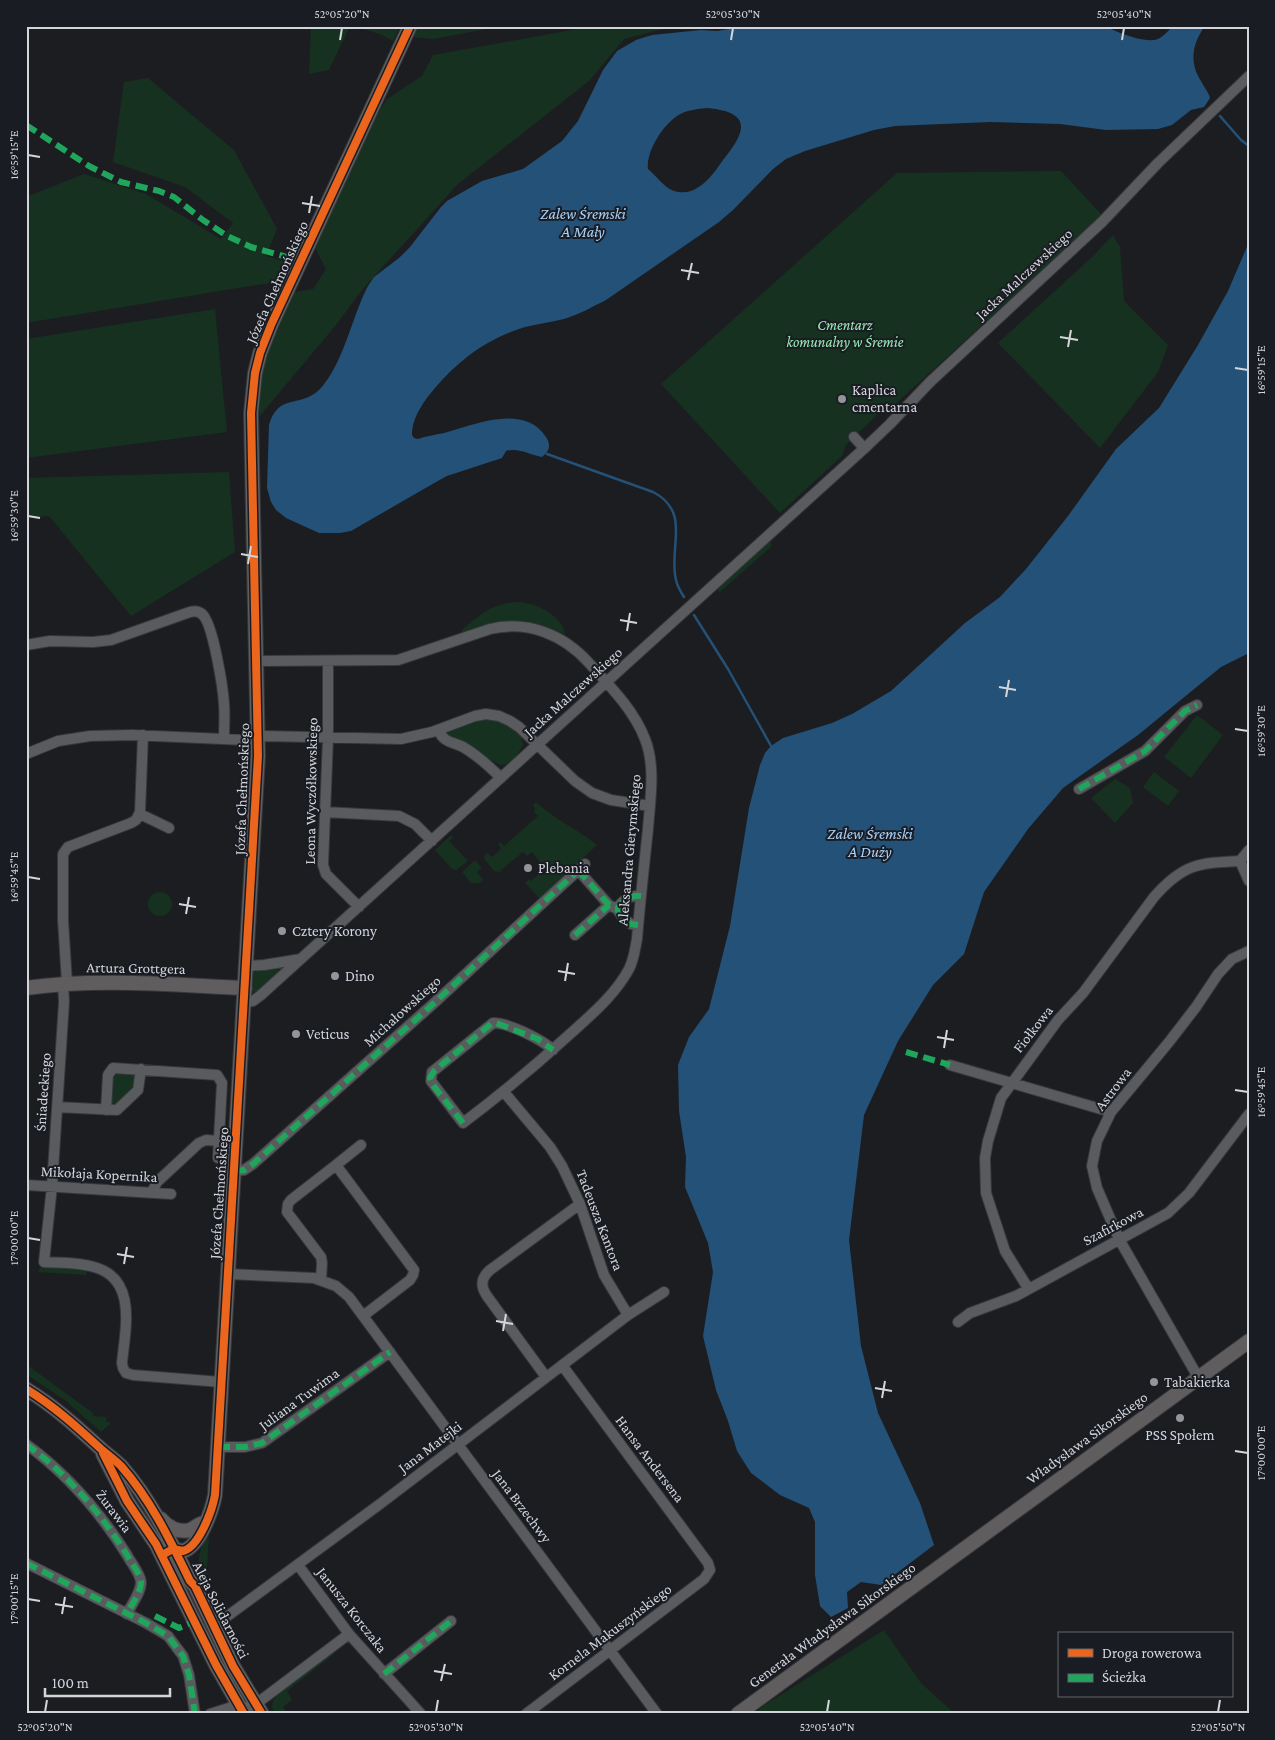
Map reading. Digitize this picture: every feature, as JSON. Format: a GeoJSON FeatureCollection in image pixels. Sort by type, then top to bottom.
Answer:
{"type":"FeatureCollection","features":[{"type":"Feature","properties":{"kind":"street","name":"Józefa Chełmońskiego"},"geometry":{"type":"LineString","coordinates":[[195,1586],[191,1566],[193,1546],[210,1513],[215,1495],[259,738],[251,446],[252,398],[256,368],[274,319],[410,26]]}},
{"type":"Feature","properties":{"kind":"street","name":"Jacka Malczewskiego"},"geometry":{"type":"LineString","coordinates":[[245,995],[251,1002],[258,998],[864,448],[930,382],[1102,222],[1158,163],[1249,76]]}},
{"type":"Feature","properties":{"kind":"street"},"geometry":{"type":"LineString","coordinates":[[854,437],[864,448]]}},
{"type":"Feature","properties":{"kind":"street"},"geometry":{"type":"LineString","coordinates":[[26,645],[50,641],[106,641],[187,613],[199,612],[207,622],[217,659],[224,701],[224,739]]}},
{"type":"Feature","properties":{"kind":"street","name":"Aleksandra Gierymskiego"},"geometry":{"type":"LineString","coordinates":[[257,661],[398,660],[490,629],[520,626],[546,632],[565,641],[582,655],[632,716],[645,739],[651,767],[650,806],[634,955],[624,977],[601,1004],[552,1050],[504,1092],[463,1123],[432,1084],[430,1078],[434,1071],[491,1024],[496,1022],[538,1039],[552,1050]]}},
{"type":"Feature","properties":{"kind":"street","name":"Leona Wyczółkowskiego"},"geometry":{"type":"LineString","coordinates":[[328,661],[328,738],[323,860],[325,871],[359,907]]}},
{"type":"Feature","properties":{"kind":"street"},"geometry":{"type":"LineString","coordinates":[[1079,789],[1145,751],[1185,710],[1197,704]]}},
{"type":"Feature","properties":{"kind":"street"},"geometry":{"type":"LineString","coordinates":[[26,754],[51,743],[72,738],[112,734],[250,740],[264,736],[401,739],[438,730],[475,716],[492,715],[505,718],[515,724],[575,781],[592,793],[611,800],[650,806]]}},
{"type":"Feature","properties":{"kind":"street"},"geometry":{"type":"LineString","coordinates":[[438,730],[444,740],[463,747],[489,766],[501,778]]}},
{"type":"Feature","properties":{"kind":"street"},"geometry":{"type":"LineString","coordinates":[[143,735],[140,814],[169,828]]}},
{"type":"Feature","properties":{"kind":"street"},"geometry":{"type":"LineString","coordinates":[[325,812],[399,816],[415,824],[432,841]]}},
{"type":"Feature","properties":{"kind":"street","name":"Śniadeckiego"},"geometry":{"type":"LineString","coordinates":[[140,814],[136,820],[68,847],[63,854],[62,920],[65,983],[52,1186],[44,1262],[94,1267],[109,1275],[119,1285],[127,1305],[122,1363],[126,1373],[131,1375],[221,1382]]}},
{"type":"Feature","properties":{"kind":"street"},"geometry":{"type":"LineString","coordinates":[[1249,850],[1240,861],[1249,882]]}},
{"type":"Feature","properties":{"kind":"street","name":"Fiołkowa"},"geometry":{"type":"LineString","coordinates":[[1028,1288],[1005,1251],[986,1193],[985,1158],[1001,1098],[1058,1020],[1083,993],[1166,883],[1180,872],[1197,865],[1240,861]]}},
{"type":"Feature","properties":{"kind":"street","name":"Michałowskiego"},"geometry":{"type":"LineString","coordinates":[[234,1171],[244,1170],[253,1164],[433,1004],[581,867],[613,907]]}},
{"type":"Feature","properties":{"kind":"street"},"geometry":{"type":"LineString","coordinates":[[575,935],[627,898],[641,896]]}},
{"type":"Feature","properties":{"kind":"street"},"geometry":{"type":"LineString","coordinates":[[613,907],[624,919],[631,924],[638,925]]}},
{"type":"Feature","properties":{"kind":"street","name":"Astrowa"},"geometry":{"type":"LineString","coordinates":[[1198,1377],[1120,1239],[1097,1188],[1092,1166],[1097,1141],[1111,1112],[1180,1028],[1218,974],[1232,959],[1249,951]]}},
{"type":"Feature","properties":{"kind":"street"},"geometry":{"type":"LineString","coordinates":[[246,966],[264,966],[302,959]]}},
{"type":"Feature","properties":{"kind":"street","name":"Artura Grottgera"},"geometry":{"type":"LineString","coordinates":[[26,988],[65,983],[147,984],[245,995]]}},
{"type":"Feature","properties":{"kind":"street"},"geometry":{"type":"LineString","coordinates":[[950,1065],[1111,1112]]}},
{"type":"Feature","properties":{"kind":"street"},"geometry":{"type":"LineString","coordinates":[[106,1110],[108,1075],[111,1069],[118,1067],[212,1074],[219,1077],[222,1083],[218,1158]]}},
{"type":"Feature","properties":{"kind":"street"},"geometry":{"type":"LineString","coordinates":[[57,1107],[119,1109],[136,1092],[140,1083],[141,1069]]}},
{"type":"Feature","properties":{"kind":"street","name":"Tadeusza Kantora"},"geometry":{"type":"LineString","coordinates":[[504,1092],[550,1147],[572,1185],[604,1275],[628,1314]]}},
{"type":"Feature","properties":{"kind":"street","name":"Szafirkowa"},"geometry":{"type":"LineString","coordinates":[[958,1322],[970,1313],[1016,1296],[1168,1213],[1189,1194],[1249,1114]]}},
{"type":"Feature","properties":{"kind":"street"},"geometry":{"type":"LineString","coordinates":[[152,1192],[157,1182],[199,1143],[206,1140],[219,1141]]}},
{"type":"Feature","properties":{"kind":"street"},"geometry":{"type":"LineString","coordinates":[[321,1280],[322,1263],[320,1256],[287,1212],[288,1204],[361,1145]]}},
{"type":"Feature","properties":{"kind":"street"},"geometry":{"type":"LineString","coordinates":[[336,1165],[414,1270],[410,1280],[363,1316]]}},
{"type":"Feature","properties":{"kind":"street","name":"Mikołaja Kopernika"},"geometry":{"type":"LineString","coordinates":[[26,1185],[171,1194]]}},
{"type":"Feature","properties":{"kind":"street"},"geometry":{"type":"LineString","coordinates":[[546,1377],[487,1296],[482,1288],[483,1280],[484,1276],[492,1268],[580,1204]]}},
{"type":"Feature","properties":{"kind":"street","name":"Jana Brzechwy"},"geometry":{"type":"LineString","coordinates":[[228,1274],[298,1277],[321,1280],[336,1286],[346,1294],[658,1714]]}},
{"type":"Feature","properties":{"kind":"street","name":"Jana Matejki"},"geometry":{"type":"LineString","coordinates":[[214,1626],[298,1565],[628,1314],[664,1292]]}},
{"type":"Feature","properties":{"kind":"street","name":"Władysława Sikorskiego"},"geometry":{"type":"LineString","coordinates":[[946,1562],[1249,1340]]}},
{"type":"Feature","properties":{"kind":"street","name":"Juliana Tuwima"},"geometry":{"type":"LineString","coordinates":[[218,1447],[245,1448],[262,1443],[390,1352]]}},
{"type":"Feature","properties":{"kind":"street","name":"Hansa Andersena"},"geometry":{"type":"LineString","coordinates":[[562,1365],[708,1563],[709,1572]]}},
{"type":"Feature","properties":{"kind":"street","name":"Aleja Solidarności"},"geometry":{"type":"LineString","coordinates":[[26,1389],[63,1414],[121,1467],[151,1508],[216,1665],[242,1711]]}},
{"type":"Feature","properties":{"kind":"street","name":"Żurawia"},"geometry":{"type":"LineString","coordinates":[[26,1444],[58,1469],[86,1499],[114,1535],[133,1565],[141,1583],[127,1614]]}},
{"type":"Feature","properties":{"kind":"street","name":"Aleja Solidarności"},"geometry":{"type":"LineString","coordinates":[[101,1448],[127,1501],[195,1586],[233,1666],[259,1709]]}},
{"type":"Feature","properties":{"kind":"street"},"geometry":{"type":"LineString","coordinates":[[151,1508],[169,1527],[190,1530]]}},
{"type":"Feature","properties":{"kind":"street"},"geometry":{"type":"LineString","coordinates":[[168,1552],[190,1530],[204,1523]]}},
{"type":"Feature","properties":{"kind":"street"},"geometry":{"type":"LineString","coordinates":[[168,1552],[183,1551],[193,1546]]}},
{"type":"Feature","properties":{"kind":"street","name":"Generała Władysława Sikorskiego"},"geometry":{"type":"LineString","coordinates":[[738,1714],[946,1562]]}},
{"type":"Feature","properties":{"kind":"street"},"geometry":{"type":"LineString","coordinates":[[26,1563],[168,1636],[183,1656],[189,1675],[195,1714]]}},
{"type":"Feature","properties":{"kind":"street","name":"Janusza Korczaka"},"geometry":{"type":"LineString","coordinates":[[298,1565],[349,1634],[421,1714]]}},
{"type":"Feature","properties":{"kind":"street","name":"Kornela Makuszyńskiego"},"geometry":{"type":"LineString","coordinates":[[526,1714],[704,1579],[709,1572]]}},
{"type":"Feature","properties":{"kind":"street","name":"Janusza Korczaka"},"geometry":{"type":"LineString","coordinates":[[384,1674],[451,1621]]}},
{"type":"Feature","properties":{"kind":"street"},"geometry":{"type":"LineString","coordinates":[[210,1714],[232,1707],[242,1711],[259,1709],[349,1634]]}},
{"type":"Feature","properties":{"kind":"green space"},"geometry":{"type":"Polygon","coordinates":[[[311,26],[350,26],[329,70],[309,74],[311,26]]]}},
{"type":"Feature","properties":{"kind":"green space"},"geometry":{"type":"Polygon","coordinates":[[[355,26],[400,26],[393,41],[382,35],[355,26]]]}},
{"type":"Feature","properties":{"kind":"green space"},"geometry":{"type":"Polygon","coordinates":[[[417,26],[502,26],[433,39],[413,37],[417,26]]]}},
{"type":"Feature","properties":{"kind":"green space"},"geometry":{"type":"Polygon","coordinates":[[[594,26],[675,26],[624,39],[589,81],[458,184],[362,290],[336,325],[259,417],[263,365],[273,337],[293,292],[313,289],[326,269],[315,248],[370,127],[387,99],[422,76],[433,55],[594,26]]]}},
{"type":"Feature","properties":{"kind":"green space"},"geometry":{"type":"Polygon","coordinates":[[[148,78],[234,150],[277,229],[266,256],[292,264],[281,281],[26,323],[26,197],[84,174],[146,194],[221,239],[233,223],[185,187],[113,162],[124,82],[148,78]]]}},
{"type":"Feature","properties":{"kind":"green space","name":"Cmentarz komunalny w Śremie"},"geometry":{"type":"Polygon","coordinates":[[[1061,171],[1102,215],[889,410],[880,412],[845,446],[843,455],[780,513],[661,384],[897,173],[1061,171]]]}},
{"type":"Feature","properties":{"kind":"green space"},"geometry":{"type":"Polygon","coordinates":[[[1113,235],[1120,247],[1124,301],[1168,345],[1158,372],[1100,448],[998,343],[1091,258],[1113,235]]]}},
{"type":"Feature","properties":{"kind":"green space"},"geometry":{"type":"Polygon","coordinates":[[[215,309],[227,432],[26,458],[26,339],[215,309]]]}},
{"type":"Feature","properties":{"kind":"green space"},"geometry":{"type":"Polygon","coordinates":[[[229,472],[235,552],[131,616],[49,516],[26,518],[26,478],[229,472]]]}},
{"type":"Feature","properties":{"kind":"green space"},"geometry":{"type":"Polygon","coordinates":[[[767,543],[771,543],[772,546],[720,592],[717,589],[767,543]]]}},
{"type":"Feature","properties":{"kind":"green space"},"geometry":{"type":"Polygon","coordinates":[[[519,602],[547,611],[559,621],[565,634],[545,627],[461,632],[488,610],[502,604],[519,602]]]}},
{"type":"Feature","properties":{"kind":"green space"},"geometry":{"type":"Polygon","coordinates":[[[1197,715],[1223,735],[1191,778],[1164,757],[1197,715]]]}},
{"type":"Feature","properties":{"kind":"green space"},"geometry":{"type":"Polygon","coordinates":[[[483,719],[504,724],[522,736],[522,747],[514,758],[503,765],[493,761],[491,763],[447,737],[448,731],[474,720],[483,719]]]}},
{"type":"Feature","properties":{"kind":"green space"},"geometry":{"type":"Polygon","coordinates":[[[1154,772],[1179,791],[1168,806],[1143,787],[1154,772]]]}},
{"type":"Feature","properties":{"kind":"green space"},"geometry":{"type":"Polygon","coordinates":[[[1115,779],[1130,788],[1133,803],[1115,823],[1091,798],[1115,779]]]}},
{"type":"Feature","properties":{"kind":"green space"},"geometry":{"type":"Polygon","coordinates":[[[536,802],[550,814],[597,845],[540,899],[525,883],[529,879],[531,881],[540,873],[538,871],[543,866],[532,852],[527,856],[523,852],[499,872],[494,871],[484,858],[487,853],[492,857],[501,849],[498,844],[500,842],[504,846],[538,816],[534,812],[535,808],[533,805],[536,802]]]}},
{"type":"Feature","properties":{"kind":"green space"},"geometry":{"type":"Polygon","coordinates":[[[451,835],[454,837],[449,841],[468,861],[456,870],[452,869],[435,850],[451,835]]]}},
{"type":"Feature","properties":{"kind":"green space"},"geometry":{"type":"Polygon","coordinates":[[[474,861],[482,868],[477,872],[483,880],[480,883],[471,883],[462,872],[474,861]]]}},
{"type":"Feature","properties":{"kind":"green space"},"geometry":{"type":"Polygon","coordinates":[[[160,892],[168,896],[172,904],[168,912],[160,916],[152,912],[148,904],[152,896],[160,892]]]}},
{"type":"Feature","properties":{"kind":"green space"},"geometry":{"type":"Polygon","coordinates":[[[277,968],[280,972],[256,993],[250,992],[251,974],[253,972],[277,968]]]}},
{"type":"Feature","properties":{"kind":"green space"},"geometry":{"type":"Polygon","coordinates":[[[115,1071],[135,1073],[136,1085],[118,1105],[111,1103],[112,1076],[115,1071]]]}},
{"type":"Feature","properties":{"kind":"green space"},"geometry":{"type":"Polygon","coordinates":[[[41,1267],[87,1269],[86,1275],[38,1272],[41,1267]]]}},
{"type":"Feature","properties":{"kind":"green space"},"geometry":{"type":"Polygon","coordinates":[[[26,1364],[93,1413],[93,1416],[107,1417],[106,1422],[110,1422],[110,1424],[101,1432],[66,1401],[26,1374],[26,1364]]]}},
{"type":"Feature","properties":{"kind":"green space"},"geometry":{"type":"Polygon","coordinates":[[[209,1534],[206,1585],[200,1571],[199,1559],[202,1547],[209,1534]]]}},
{"type":"Feature","properties":{"kind":"green space"},"geometry":{"type":"Polygon","coordinates":[[[884,1630],[921,1683],[955,1714],[753,1714],[766,1704],[884,1630]]]}},
{"type":"Feature","properties":{"kind":"green space"},"geometry":{"type":"Polygon","coordinates":[[[332,1652],[334,1654],[287,1691],[292,1700],[283,1707],[287,1714],[276,1714],[272,1708],[275,1695],[332,1652]]]}},
{"type":"Feature","properties":{"kind":"water","name":"Zalew Śremski A Mały"},"geometry":{"type":"Polygon","coordinates":[[[735,26],[1105,26],[1131,37],[1153,40],[1158,39],[1173,26],[1205,26],[1195,46],[1194,60],[1197,74],[1210,98],[1204,107],[1191,110],[1172,125],[1158,129],[1106,130],[1060,124],[990,122],[895,126],[874,130],[805,151],[786,159],[773,169],[719,222],[606,300],[569,317],[524,327],[495,339],[473,352],[435,388],[423,404],[414,422],[412,435],[418,439],[498,419],[525,421],[537,427],[548,440],[548,450],[542,457],[520,451],[506,451],[502,458],[447,476],[351,531],[319,533],[286,518],[276,510],[271,502],[267,488],[269,425],[273,415],[284,405],[312,395],[327,380],[335,368],[362,298],[374,277],[410,247],[447,201],[482,181],[523,169],[562,141],[578,121],[603,70],[617,51],[636,40],[652,35],[729,29],[735,26]],[[707,108],[684,112],[671,120],[656,140],[652,147],[648,169],[669,189],[686,192],[701,185],[711,176],[731,150],[737,140],[741,125],[732,114],[722,110],[707,108]]]}},
{"type":"Feature","properties":{"kind":"water","name":"Zalew Śremski A Duży"},"geometry":{"type":"Polygon","coordinates":[[[1249,242],[1249,653],[1221,667],[1138,735],[1063,788],[1028,829],[984,892],[964,954],[933,985],[898,1041],[864,1115],[849,1240],[861,1346],[878,1413],[920,1503],[934,1545],[881,1585],[861,1582],[847,1592],[848,1608],[831,1617],[820,1606],[815,1575],[815,1522],[809,1508],[780,1495],[751,1473],[737,1451],[716,1390],[703,1336],[713,1272],[708,1243],[685,1187],[686,1157],[679,1111],[678,1065],[689,1037],[709,1009],[730,926],[749,808],[760,765],[765,753],[771,746],[783,738],[832,723],[852,714],[891,691],[965,623],[1000,597],[1026,569],[1068,516],[1116,449],[1159,408],[1198,345],[1228,291],[1249,242]]]}},
{"type":"Feature","properties":{"kind":"waterway"},"geometry":{"type":"LineString","coordinates":[[1220,116],[1241,140],[1249,146]]}},
{"type":"Feature","properties":{"kind":"waterway"},"geometry":{"type":"LineString","coordinates":[[547,454],[653,492],[665,500],[672,510],[675,520],[674,568],[677,584],[684,597]]}},
{"type":"Feature","properties":{"kind":"waterway"},"geometry":{"type":"LineString","coordinates":[[694,615],[728,669],[771,746]]}},
{"type":"Feature","properties":{"kind":"marked path"},"geometry":{"type":"LineString","coordinates":[[26,125],[89,166],[121,182],[159,191],[174,197],[227,236],[251,247],[301,261]]}},
{"type":"Feature","properties":{"kind":"marked path"},"geometry":{"type":"LineString","coordinates":[[1079,789],[1145,751],[1185,711],[1197,705]]}},
{"type":"Feature","properties":{"kind":"marked path"},"geometry":{"type":"LineString","coordinates":[[234,1171],[244,1170],[253,1164],[433,1004],[585,864]]}},
{"type":"Feature","properties":{"kind":"marked path"},"geometry":{"type":"LineString","coordinates":[[578,870],[609,905],[617,909],[624,919],[631,924],[638,925]]}},
{"type":"Feature","properties":{"kind":"marked path"},"geometry":{"type":"LineString","coordinates":[[617,909],[627,899],[641,896]]}},
{"type":"Feature","properties":{"kind":"marked path"},"geometry":{"type":"LineString","coordinates":[[575,935],[609,905]]}},
{"type":"Feature","properties":{"kind":"marked path"},"geometry":{"type":"LineString","coordinates":[[463,1123],[432,1084],[430,1078],[434,1071],[491,1024],[496,1023],[538,1039],[553,1050]]}},
{"type":"Feature","properties":{"kind":"marked path"},"geometry":{"type":"LineString","coordinates":[[906,1052],[950,1065]]}},
{"type":"Feature","properties":{"kind":"marked path"},"geometry":{"type":"LineString","coordinates":[[218,1447],[245,1447],[262,1443],[390,1352]]}},
{"type":"Feature","properties":{"kind":"marked path"},"geometry":{"type":"LineString","coordinates":[[26,1444],[55,1468],[82,1495],[117,1539],[135,1568],[141,1586],[127,1614]]}},
{"type":"Feature","properties":{"kind":"marked path"},"geometry":{"type":"LineString","coordinates":[[26,1563],[146,1623],[168,1636],[183,1656],[189,1675],[195,1714]]}},
{"type":"Feature","properties":{"kind":"marked path"},"geometry":{"type":"LineString","coordinates":[[155,1616],[179,1628],[195,1621]]}},
{"type":"Feature","properties":{"kind":"marked path"},"geometry":{"type":"LineString","coordinates":[[384,1674],[451,1621]]}},
{"type":"Feature","properties":{"kind":"cycle path"},"geometry":{"type":"LineString","coordinates":[[162,1555],[173,1549],[183,1551],[194,1543],[208,1519],[215,1495],[258,756],[251,413],[255,373],[260,353],[271,325],[410,26]]}},
{"type":"Feature","properties":{"kind":"cycle path"},"geometry":{"type":"LineString","coordinates":[[26,1389],[65,1417],[121,1466],[132,1479],[160,1522],[190,1581],[195,1586],[233,1666],[262,1714]]}},
{"type":"Feature","properties":{"kind":"cycle path"},"geometry":{"type":"LineString","coordinates":[[103,1453],[127,1501],[156,1544],[216,1665],[244,1714]]}},
{"type":"Feature","properties":{"kind":"place","name":"Kaplica cmentarna"},"geometry":{"type":"Point","coordinates":[842,399]}},
{"type":"Feature","properties":{"kind":"place","name":"Plebania"},"geometry":{"type":"Point","coordinates":[528,868]}},
{"type":"Feature","properties":{"kind":"place","name":"Cztery Korony"},"geometry":{"type":"Point","coordinates":[282,931]}},
{"type":"Feature","properties":{"kind":"place","name":"Dino"},"geometry":{"type":"Point","coordinates":[335,976]}},
{"type":"Feature","properties":{"kind":"place","name":"Veticus"},"geometry":{"type":"Point","coordinates":[296,1034]}},
{"type":"Feature","properties":{"kind":"place","name":"Tabakierka"},"geometry":{"type":"Point","coordinates":[1154,1382]}},
{"type":"Feature","properties":{"kind":"place","name":"PSS Społem"},"geometry":{"type":"Point","coordinates":[1180,1418]}}]}
